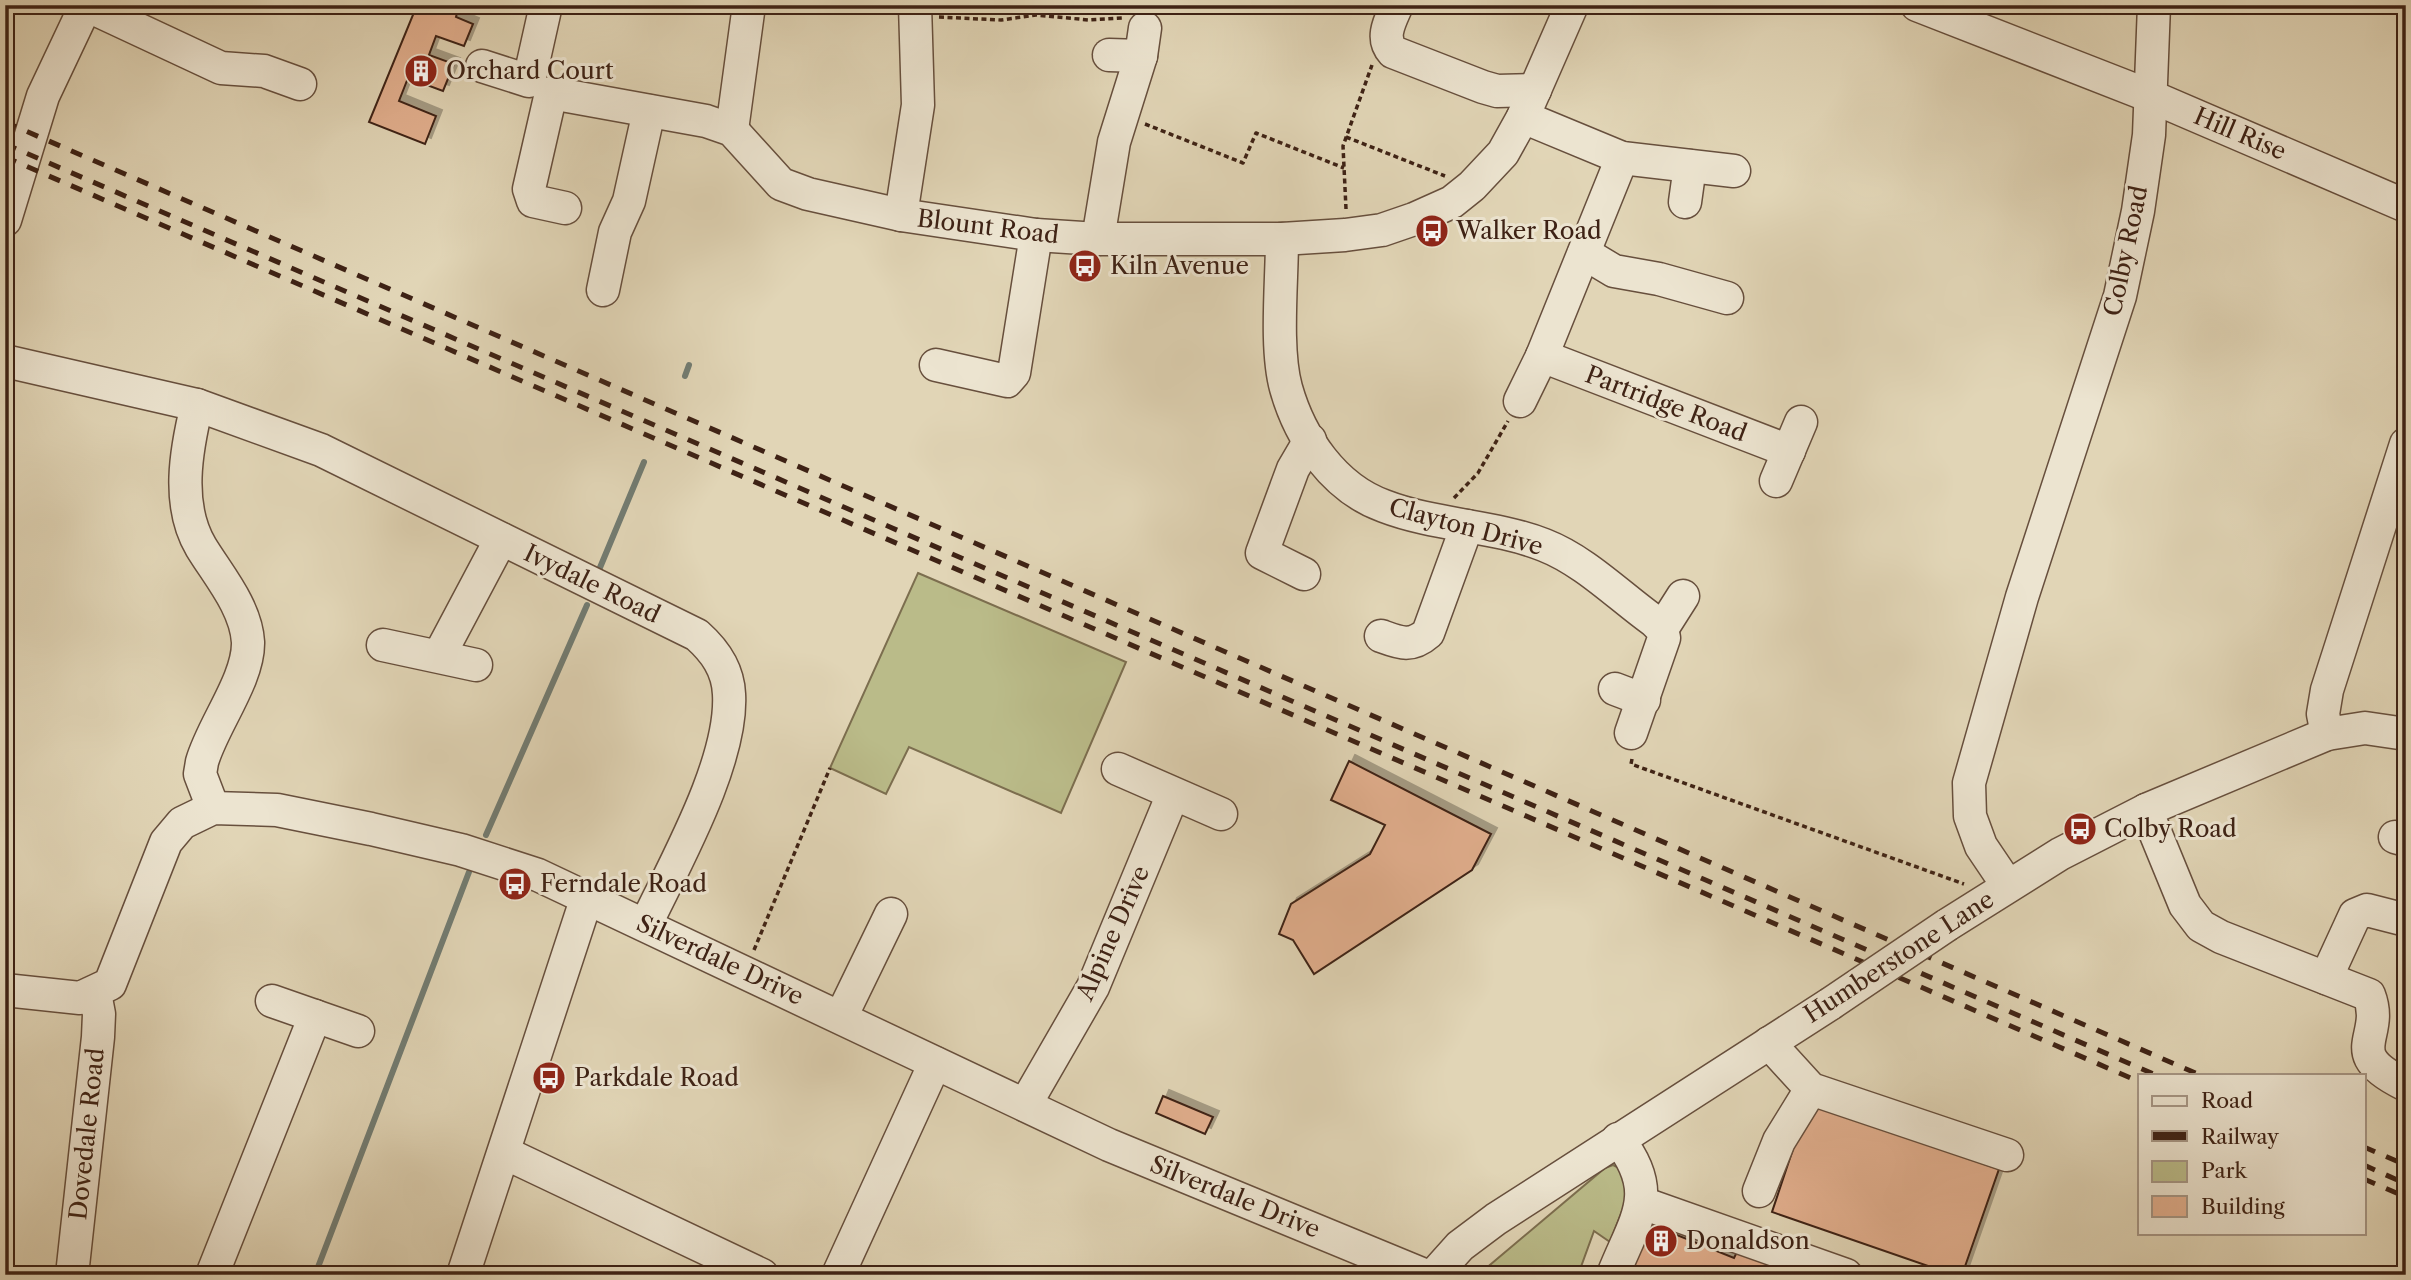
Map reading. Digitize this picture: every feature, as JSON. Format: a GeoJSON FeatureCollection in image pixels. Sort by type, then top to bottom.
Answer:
{"type":"FeatureCollection","features":[{"type":"Feature","properties":{"kind":"street"},"geometry":{"type":"LineString","coordinates":[[5,220],[43,96],[86,5],[221,68],[264,71],[300,84]]}},
{"type":"Feature","properties":{"kind":"street"},"geometry":{"type":"LineString","coordinates":[[482,66],[529,81],[546,5]]}},
{"type":"Feature","properties":{"kind":"street"},"geometry":{"type":"LineString","coordinates":[[565,208],[533,201],[529,190],[568,105],[649,111],[732,130],[749,5]]}},
{"type":"Feature","properties":{"kind":"street"},"geometry":{"type":"LineString","coordinates":[[1397,5],[1386,34],[1388,46],[1393,52],[1529,103],[1622,158],[1734,171]]}},
{"type":"Feature","properties":{"kind":"street","name":"Blount Road"},"geometry":{"type":"LineString","coordinates":[[732,130],[780,184],[808,194],[901,215],[1036,235],[1098,239],[1282,239],[1382,230],[1452,202],[1472,186],[1503,153],[1529,103],[1572,5]]}},
{"type":"Feature","properties":{"kind":"street","name":"Hill Rise"},"geometry":{"type":"LineString","coordinates":[[1917,5],[2150,96],[2406,206]]}},
{"type":"Feature","properties":{"kind":"street","name":"Colby Road"},"geometry":{"type":"LineString","coordinates":[[2001,890],[1970,816],[1969,783],[2026,584],[2120,296],[2138,211],[2150,96],[2154,5]]}},
{"type":"Feature","properties":{"kind":"street"},"geometry":{"type":"LineString","coordinates":[[901,215],[918,106],[915,11]]}},
{"type":"Feature","properties":{"kind":"street"},"geometry":{"type":"LineString","coordinates":[[1109,54],[1143,42]]}},
{"type":"Feature","properties":{"kind":"street"},"geometry":{"type":"LineString","coordinates":[[1098,239],[1108,167],[1143,42]]}},
{"type":"Feature","properties":{"kind":"street"},"geometry":{"type":"LineString","coordinates":[[603,290],[615,232],[629,201],[649,111]]}},
{"type":"Feature","properties":{"kind":"street"},"geometry":{"type":"LineString","coordinates":[[1520,401],[1542,356],[1622,158]]}},
{"type":"Feature","properties":{"kind":"street"},"geometry":{"type":"LineString","coordinates":[[1685,202],[1690,166]]}},
{"type":"Feature","properties":{"kind":"street"},"geometry":{"type":"LineString","coordinates":[[936,365],[995,380],[1007,381],[1014,373],[1036,235]]}},
{"type":"Feature","properties":{"kind":"street","name":"Clayton Drive"},"geometry":{"type":"LineString","coordinates":[[1282,239],[1282,360],[1286,388],[1319,458],[1347,486],[1384,506],[1434,520],[1516,535],[1548,547],[1581,566],[1662,629]]}},
{"type":"Feature","properties":{"kind":"street"},"geometry":{"type":"LineString","coordinates":[[1584,253],[1614,271],[1660,279],[1727,298]]}},
{"type":"Feature","properties":{"kind":"street","name":"Partridge Road"},"geometry":{"type":"LineString","coordinates":[[1542,356],[1789,451]]}},
{"type":"Feature","properties":{"kind":"street","name":"Ivydale Road"},"geometry":{"type":"LineString","coordinates":[[5,360],[197,405],[321,450],[697,635],[713,649],[725,670],[729,693],[723,744],[701,807],[646,924]]}},
{"type":"Feature","properties":{"kind":"street"},"geometry":{"type":"LineString","coordinates":[[197,405],[188,442],[186,498],[190,525],[224,581],[248,643],[239,677],[202,762],[200,774],[214,808]]}},
{"type":"Feature","properties":{"kind":"street"},"geometry":{"type":"LineString","coordinates":[[1776,481],[1801,422]]}},
{"type":"Feature","properties":{"kind":"street"},"geometry":{"type":"LineString","coordinates":[[1304,574],[1262,553],[1293,469],[1310,440]]}},
{"type":"Feature","properties":{"kind":"street"},"geometry":{"type":"LineString","coordinates":[[2327,734],[2323,714],[2327,690],[2406,444]]}},
{"type":"Feature","properties":{"kind":"street"},"geometry":{"type":"LineString","coordinates":[[1381,636],[1404,644],[1419,641],[1428,633],[1466,526]]}},
{"type":"Feature","properties":{"kind":"street"},"geometry":{"type":"LineString","coordinates":[[440,654],[501,539]]}},
{"type":"Feature","properties":{"kind":"street"},"geometry":{"type":"LineString","coordinates":[[1631,733],[1660,657],[1664,638],[1662,629],[1683,596]]}},
{"type":"Feature","properties":{"kind":"street"},"geometry":{"type":"LineString","coordinates":[[383,645],[440,654],[477,665]]}},
{"type":"Feature","properties":{"kind":"street"},"geometry":{"type":"LineString","coordinates":[[1615,689],[1644,700]]}},
{"type":"Feature","properties":{"kind":"street","name":"Humberstone Lane"},"geometry":{"type":"LineString","coordinates":[[1434,1275],[1460,1246],[1496,1219],[1830,1004],[2001,890],[2146,810],[2327,734],[2365,728],[2406,734]]}},
{"type":"Feature","properties":{"kind":"street"},"geometry":{"type":"LineString","coordinates":[[1118,769],[1221,814]]}},
{"type":"Feature","properties":{"kind":"street","name":"Alpine Drive"},"geometry":{"type":"LineString","coordinates":[[1025,1105],[1093,987],[1173,793]]}},
{"type":"Feature","properties":{"kind":"street","name":"Silverdale Drive"},"geometry":{"type":"LineString","coordinates":[[95,993],[110,984],[166,842],[182,822],[214,808],[278,810],[461,850],[538,875],[1184,1178],[1424,1275]]}},
{"type":"Feature","properties":{"kind":"street"},"geometry":{"type":"LineString","coordinates":[[2146,810],[2185,905],[2201,926],[2369,995],[2373,1005],[2366,1046],[2371,1061],[2386,1075],[2406,1085]]}},
{"type":"Feature","properties":{"kind":"street"},"geometry":{"type":"LineString","coordinates":[[463,1275],[587,897]]}},
{"type":"Feature","properties":{"kind":"street"},"geometry":{"type":"LineString","coordinates":[[2337,982],[2355,915],[2367,910],[2406,920]]}},
{"type":"Feature","properties":{"kind":"street"},"geometry":{"type":"LineString","coordinates":[[841,1017],[891,914]]}},
{"type":"Feature","properties":{"kind":"street"},"geometry":{"type":"LineString","coordinates":[[5,990],[80,998],[95,993]]}},
{"type":"Feature","properties":{"kind":"street","name":"Dovedale Road"},"geometry":{"type":"LineString","coordinates":[[72,1275],[98,1037],[99,1014],[95,993]]}},
{"type":"Feature","properties":{"kind":"street"},"geometry":{"type":"LineString","coordinates":[[272,1001],[358,1031]]}},
{"type":"Feature","properties":{"kind":"street"},"geometry":{"type":"LineString","coordinates":[[212,1275],[315,1016]]}},
{"type":"Feature","properties":{"kind":"street"},"geometry":{"type":"LineString","coordinates":[[1769,1043],[1811,1089],[2007,1155]]}},
{"type":"Feature","properties":{"kind":"street"},"geometry":{"type":"LineString","coordinates":[[838,1275],[936,1063]]}},
{"type":"Feature","properties":{"kind":"street"},"geometry":{"type":"LineString","coordinates":[[1759,1191],[1779,1141],[1811,1089]]}},
{"type":"Feature","properties":{"kind":"street"},"geometry":{"type":"LineString","coordinates":[[1613,1275],[1642,1203],[1643,1184],[1634,1159],[1618,1139]]}},
{"type":"Feature","properties":{"kind":"street"},"geometry":{"type":"LineString","coordinates":[[505,1153],[708,1264],[762,1275]]}},
{"type":"Feature","properties":{"kind":"street"},"geometry":{"type":"LineString","coordinates":[[1642,1203],[1846,1275]]}},
{"type":"Feature","properties":{"kind":"path"},"geometry":{"type":"LineString","coordinates":[[915,11],[1001,20],[1036,15],[1089,20],[1136,17],[1143,42]]}},
{"type":"Feature","properties":{"kind":"path"},"geometry":{"type":"LineString","coordinates":[[1345,235],[1342,156],[1372,63]]}},
{"type":"Feature","properties":{"kind":"path"},"geometry":{"type":"LineString","coordinates":[[1124,116],[1243,163],[1255,133],[1344,168]]}},
{"type":"Feature","properties":{"kind":"path"},"geometry":{"type":"LineString","coordinates":[[1346,137],[1472,186]]}},
{"type":"Feature","properties":{"kind":"path"},"geometry":{"type":"LineString","coordinates":[[1434,520],[1478,473],[1520,401]]}},
{"type":"Feature","properties":{"kind":"path"},"geometry":{"type":"LineString","coordinates":[[1631,733],[1637,738],[1630,764],[2001,890]]}},
{"type":"Feature","properties":{"kind":"path"},"geometry":{"type":"LineString","coordinates":[[744,971],[830,768]]}},
{"type":"Feature","properties":{"kind":"green space"},"geometry":{"type":"Polygon","coordinates":[[[918,573],[1126,662],[1061,813],[909,747],[886,794],[830,768],[918,573]]]}},
{"type":"Feature","properties":{"kind":"green space"},"geometry":{"type":"Polygon","coordinates":[[[1613,1165],[1619,1168],[1630,1190],[1610,1242],[1594,1231],[1578,1275],[1478,1275],[1605,1168],[1613,1165]]]}},
{"type":"Feature","properties":{"kind":"building","name":"Orchard Court"},"geometry":{"type":"Polygon","coordinates":[[[417,5],[446,5],[445,8],[457,13],[456,17],[473,24],[464,46],[436,36],[429,55],[454,64],[443,91],[408,78],[399,101],[436,116],[425,144],[369,122],[417,5]]]}},
{"type":"Feature","properties":{"kind":"building"},"geometry":{"type":"Polygon","coordinates":[[[1349,761],[1491,834],[1472,870],[1314,974],[1293,940],[1279,934],[1291,904],[1370,854],[1385,825],[1331,800],[1349,761]]]}},
{"type":"Feature","properties":{"kind":"building"},"geometry":{"type":"Polygon","coordinates":[[[1163,1096],[1213,1117],[1205,1134],[1156,1113],[1163,1096]]]}},
{"type":"Feature","properties":{"kind":"building"},"geometry":{"type":"Polygon","coordinates":[[[1808,1104],[1999,1169],[1962,1275],[1954,1275],[1772,1212],[1808,1104]]]}},
{"type":"Feature","properties":{"kind":"building","name":"Donaldson"},"geometry":{"type":"Polygon","coordinates":[[[1643,1209],[1677,1220],[1674,1234],[1734,1258],[1739,1248],[1814,1275],[1618,1275],[1643,1209]]]}},
{"type":"Feature","properties":{"kind":"waterway"},"geometry":{"type":"LineString","coordinates":[[685,376],[689,365]]}},
{"type":"Feature","properties":{"kind":"waterway"},"geometry":{"type":"LineString","coordinates":[[599,570],[644,462]]}},
{"type":"Feature","properties":{"kind":"waterway"},"geometry":{"type":"LineString","coordinates":[[486,835],[587,605]]}},
{"type":"Feature","properties":{"kind":"waterway"},"geometry":{"type":"LineString","coordinates":[[315,1275],[469,872]]}},
{"type":"Feature","properties":{"kind":"railway"},"geometry":{"type":"LineString","coordinates":[[5,122],[2198,1074]]}},
{"type":"Feature","properties":{"kind":"railway"},"geometry":{"type":"LineString","coordinates":[[5,144],[2154,1074]]}},
{"type":"Feature","properties":{"kind":"railway"},"geometry":{"type":"LineString","coordinates":[[5,157],[2138,1081]]}},
{"type":"Feature","properties":{"kind":"railway"},"geometry":{"type":"LineString","coordinates":[[2366,1148],[2406,1165]]}},
{"type":"Feature","properties":{"kind":"railway"},"geometry":{"type":"LineString","coordinates":[[2366,1166],[2406,1184]]}},
{"type":"Feature","properties":{"kind":"railway"},"geometry":{"type":"LineString","coordinates":[[2366,1180],[2406,1197]]}},
{"type":"Feature","properties":{"kind":"place","name":"Orchard Court"},"geometry":{"type":"Point","coordinates":[421,71]}},
{"type":"Feature","properties":{"kind":"place","name":"Walker Road"},"geometry":{"type":"Point","coordinates":[1432,231]}},
{"type":"Feature","properties":{"kind":"place","name":"Kiln Avenue"},"geometry":{"type":"Point","coordinates":[1085,266]}},
{"type":"Feature","properties":{"kind":"place","name":"Colby Road"},"geometry":{"type":"Point","coordinates":[2080,829]}},
{"type":"Feature","properties":{"kind":"place","name":"Ferndale Road"},"geometry":{"type":"Point","coordinates":[515,884]}},
{"type":"Feature","properties":{"kind":"place","name":"Parkdale Road"},"geometry":{"type":"Point","coordinates":[549,1078]}},
{"type":"Feature","properties":{"kind":"place","name":"Donaldson"},"geometry":{"type":"Point","coordinates":[1661,1241]}}]}
